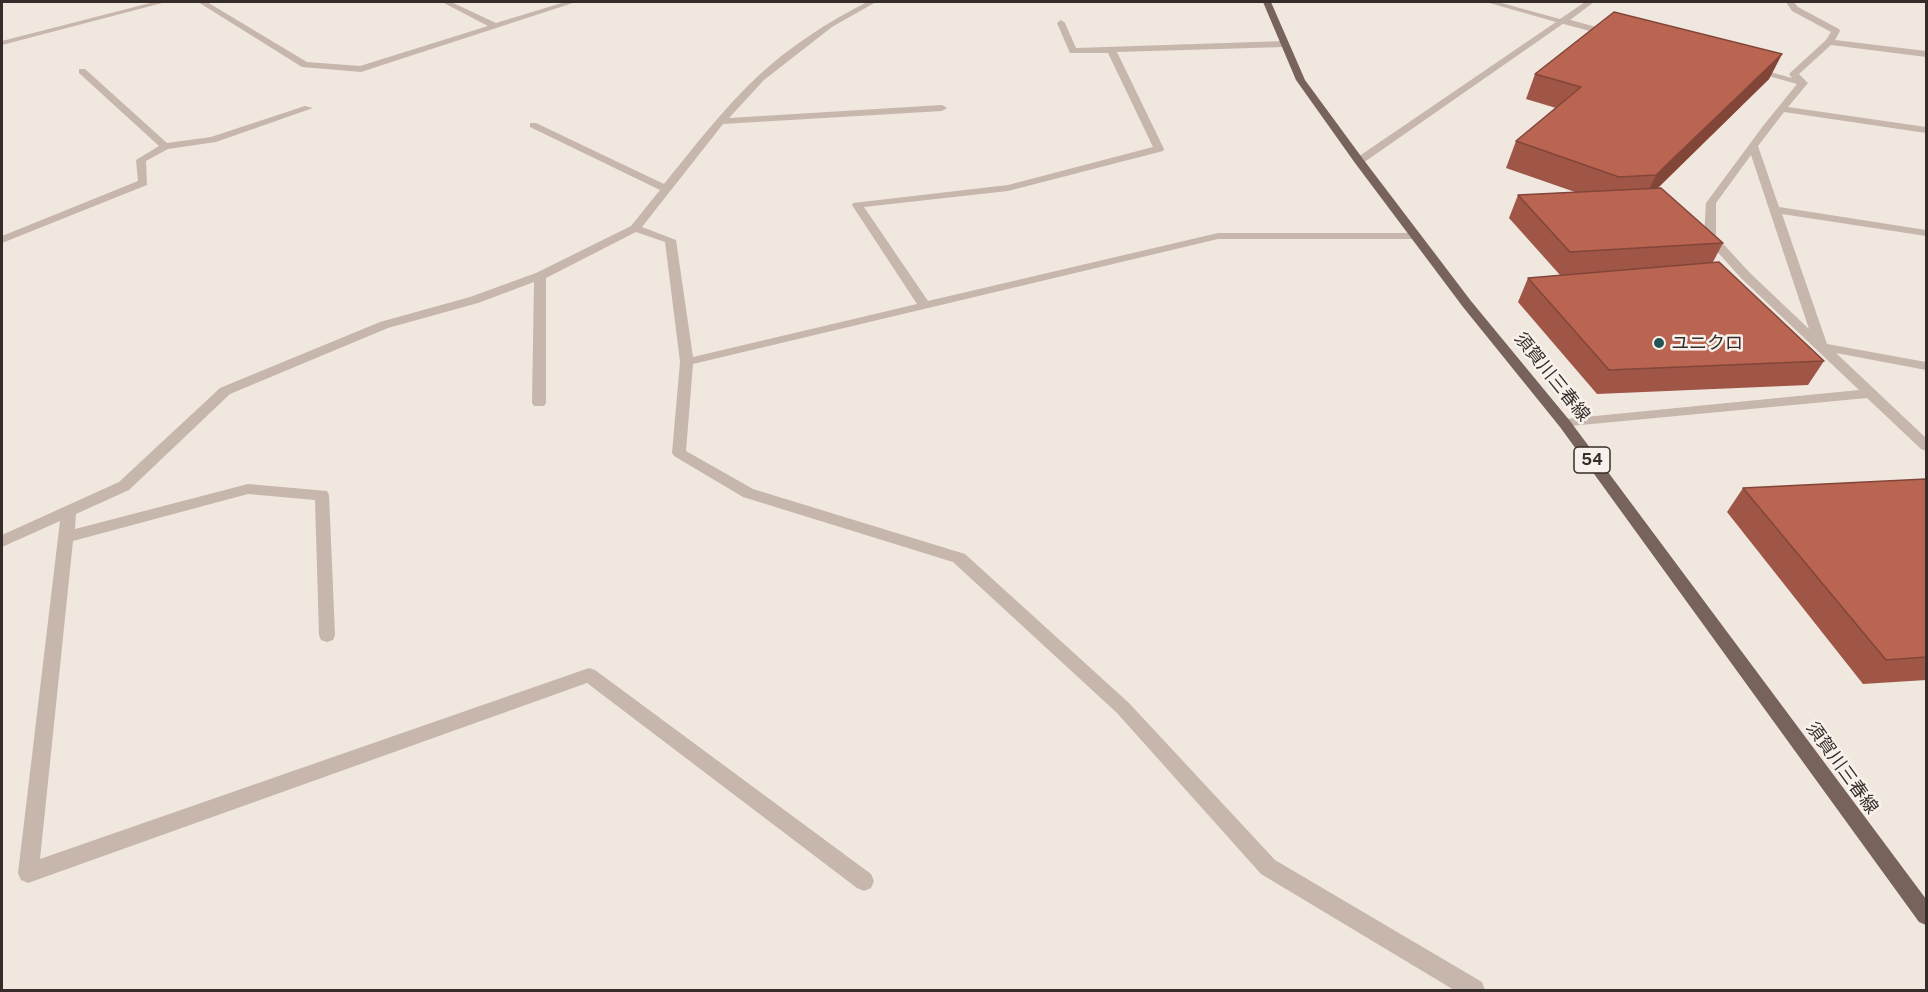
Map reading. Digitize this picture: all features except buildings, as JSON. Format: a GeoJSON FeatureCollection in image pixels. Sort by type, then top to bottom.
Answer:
{"type":"FeatureCollection","features":[{"type":"Feature","properties":{"kind":"main road","name":"須賀川三春線"},"geometry":{"type":"LineString","coordinates":[[1267,2],[1301,80],[1359,161],[1467,304],[1565,424],[1926,915]]}},
{"type":"Feature","properties":{"kind":"street"},"geometry":{"type":"LineString","coordinates":[[2,43],[162,2]]}},
{"type":"Feature","properties":{"kind":"street"},"geometry":{"type":"LineString","coordinates":[[202,2],[305,65],[361,69],[572,2]]}},
{"type":"Feature","properties":{"kind":"street"},"geometry":{"type":"LineString","coordinates":[[446,2],[495,26]]}},
{"type":"Feature","properties":{"kind":"street"},"geometry":{"type":"LineString","coordinates":[[2,541],[124,486],[225,391],[384,325],[474,300],[540,276],[635,228],[720,121],[761,78],[829,25],[872,2]]}},
{"type":"Feature","properties":{"kind":"street"},"geometry":{"type":"LineString","coordinates":[[1490,2],[1620,36]]}},
{"type":"Feature","properties":{"kind":"street"},"geometry":{"type":"LineString","coordinates":[[1359,161],[1590,2]]}},
{"type":"Feature","properties":{"kind":"street"},"geometry":{"type":"LineString","coordinates":[[1790,2],[1795,9],[1836,31],[1829,42],[1794,74],[1803,83]]}},
{"type":"Feature","properties":{"kind":"street"},"geometry":{"type":"LineString","coordinates":[[1061,23],[1073,51],[1285,44]]}},
{"type":"Feature","properties":{"kind":"street"},"geometry":{"type":"LineString","coordinates":[[1829,42],[1926,54]]}},
{"type":"Feature","properties":{"kind":"street"},"geometry":{"type":"LineString","coordinates":[[924,306],[857,205],[1008,188],[1159,149],[1111,50]]}},
{"type":"Feature","properties":{"kind":"street"},"geometry":{"type":"LineString","coordinates":[[1746,68],[1803,83]]}},
{"type":"Feature","properties":{"kind":"street"},"geometry":{"type":"LineString","coordinates":[[82,71],[165,146]]}},
{"type":"Feature","properties":{"kind":"street"},"geometry":{"type":"LineString","coordinates":[[1803,83],[1711,203],[1710,237],[1745,275],[1926,446]]}},
{"type":"Feature","properties":{"kind":"street"},"geometry":{"type":"LineString","coordinates":[[2,240],[143,183],[141,160],[165,146],[212,141],[308,108]]}},
{"type":"Feature","properties":{"kind":"street"},"geometry":{"type":"LineString","coordinates":[[720,121],[942,108]]}},
{"type":"Feature","properties":{"kind":"street"},"geometry":{"type":"LineString","coordinates":[[1782,109],[1926,130]]}},
{"type":"Feature","properties":{"kind":"street"},"geometry":{"type":"LineString","coordinates":[[533,125],[666,189]]}},
{"type":"Feature","properties":{"kind":"street"},"geometry":{"type":"LineString","coordinates":[[1753,146],[1822,347]]}},
{"type":"Feature","properties":{"kind":"street"},"geometry":{"type":"LineString","coordinates":[[1774,209],[1926,233]]}},
{"type":"Feature","properties":{"kind":"street"},"geometry":{"type":"LineString","coordinates":[[635,228],[670,240],[687,362],[679,453],[748,493],[959,558],[1123,708],[1268,867],[1474,990]]}},
{"type":"Feature","properties":{"kind":"street"},"geometry":{"type":"LineString","coordinates":[[687,362],[1218,236],[1415,236]]}},
{"type":"Feature","properties":{"kind":"street"},"geometry":{"type":"LineString","coordinates":[[539,403],[540,276]]}},
{"type":"Feature","properties":{"kind":"street"},"geometry":{"type":"LineString","coordinates":[[1822,347],[1926,366]]}},
{"type":"Feature","properties":{"kind":"street"},"geometry":{"type":"LineString","coordinates":[[1565,424],[1870,393]]}},
{"type":"Feature","properties":{"kind":"street"},"geometry":{"type":"LineString","coordinates":[[66,537],[248,489],[322,495],[327,635]]}},
{"type":"Feature","properties":{"kind":"street"},"geometry":{"type":"LineString","coordinates":[[69,511],[28,873],[588,675],[864,881]]}},
{"type":"Feature","properties":{"kind":"place","name":"ユニクロ"},"geometry":{"type":"Point","coordinates":[1659,343]}}]}
